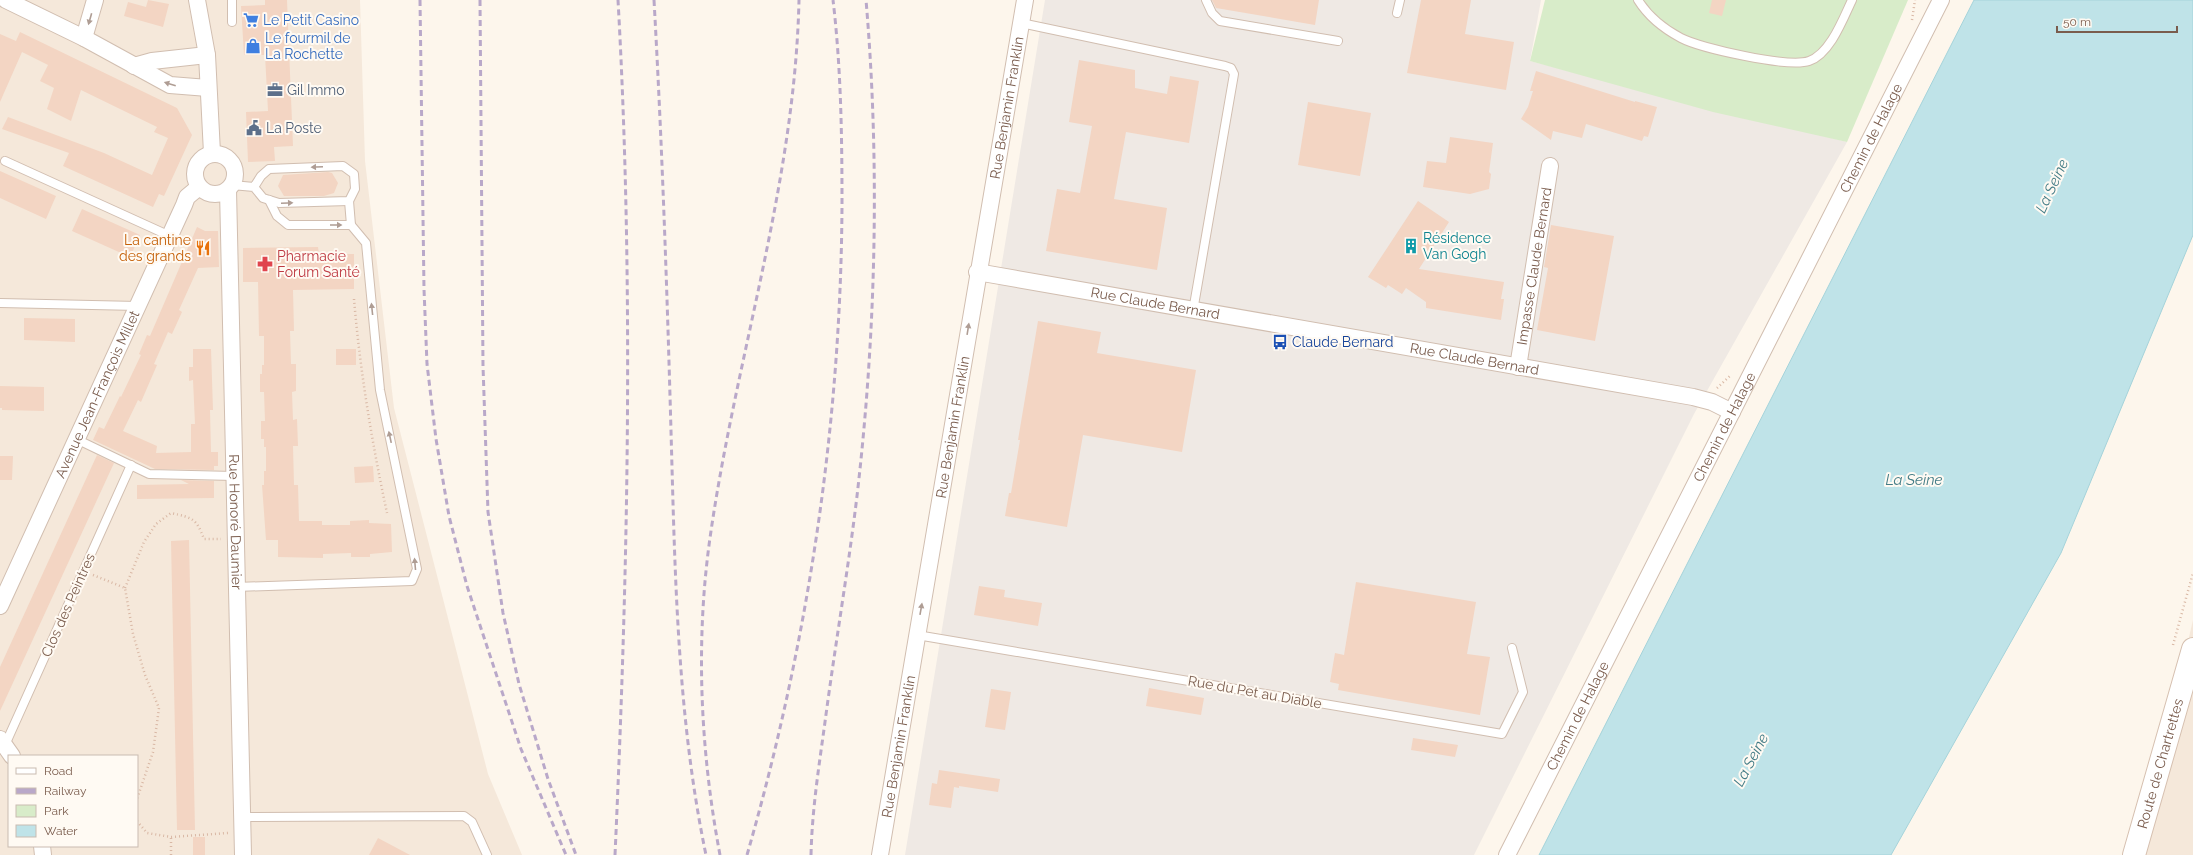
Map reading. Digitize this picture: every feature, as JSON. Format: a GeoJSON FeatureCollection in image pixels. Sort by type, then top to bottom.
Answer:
{"type":"FeatureCollection","features":[{"type":"Feature","properties":{"kind":"main road","name":"Route de Chartrettes"},"geometry":{"type":"LineString","coordinates":[[2134,855],[2193,649]]}},
{"type":"Feature","properties":{"kind":"street"},"geometry":{"type":"LineString","coordinates":[[6,0],[84,38],[170,85],[208,88]]}},
{"type":"Feature","properties":{"kind":"street"},"geometry":{"type":"LineString","coordinates":[[84,38],[95,0]]}},
{"type":"Feature","properties":{"kind":"street"},"geometry":{"type":"LineString","coordinates":[[197,0],[207,55],[212,153]]}},
{"type":"Feature","properties":{"kind":"street","name":"Rue Benjamin Franklin"},"geometry":{"type":"LineString","coordinates":[[880,855],[977,272],[1025,0]]}},
{"type":"Feature","properties":{"kind":"street","name":"Chemin de Halage"},"geometry":{"type":"LineString","coordinates":[[1507,855],[1942,0]]}},
{"type":"Feature","properties":{"kind":"street"},"geometry":{"type":"LineString","coordinates":[[134,66],[152,61],[207,55]]}},
{"type":"Feature","properties":{"kind":"street"},"geometry":{"type":"LineString","coordinates":[[212,153],[220,154],[230,161],[235,173],[230,187],[216,194],[210,194],[199,187],[194,175],[195,169],[202,158],[212,153]]}},
{"type":"Feature","properties":{"kind":"street","name":"Impasse Claude Bernard"},"geometry":{"type":"LineString","coordinates":[[1518,367],[1550,166]]}},
{"type":"Feature","properties":{"kind":"street","name":"Avenue Jean-François Millet"},"geometry":{"type":"LineString","coordinates":[[0,606],[187,197],[199,187]]}},
{"type":"Feature","properties":{"kind":"street","name":"Rue Honoré Daumier"},"geometry":{"type":"LineString","coordinates":[[230,187],[235,539],[243,855]]}},
{"type":"Feature","properties":{"kind":"street","name":"Rue Claude Bernard"},"geometry":{"type":"LineString","coordinates":[[977,272],[1193,311],[1692,397],[1712,402],[1732,412]]}},
{"type":"Feature","properties":{"kind":"lane"},"geometry":{"type":"LineString","coordinates":[[232,0],[232,22]]}},
{"type":"Feature","properties":{"kind":"lane"},"geometry":{"type":"LineString","coordinates":[[1206,0],[1212,13],[1220,21],[1338,41]]}},
{"type":"Feature","properties":{"kind":"lane"},"geometry":{"type":"LineString","coordinates":[[1397,13],[1400,0]]}},
{"type":"Feature","properties":{"kind":"lane"},"geometry":{"type":"LineString","coordinates":[[1638,0],[1662,27],[1682,39],[1733,54],[1792,62],[1809,61],[1827,47],[1852,0]]}},
{"type":"Feature","properties":{"kind":"lane"},"geometry":{"type":"LineString","coordinates":[[1021,23],[1225,66],[1230,68],[1234,74],[1193,311]]}},
{"type":"Feature","properties":{"kind":"lane"},"geometry":{"type":"LineString","coordinates":[[5,161],[170,236]]}},
{"type":"Feature","properties":{"kind":"lane"},"geometry":{"type":"LineString","coordinates":[[236,587],[412,581],[417,569],[380,390],[366,243],[351,225],[350,201],[355,190],[354,174],[343,166],[269,169],[261,176],[254,187]]}},
{"type":"Feature","properties":{"kind":"lane"},"geometry":{"type":"LineString","coordinates":[[230,187],[254,187]]}},
{"type":"Feature","properties":{"kind":"lane"},"geometry":{"type":"LineString","coordinates":[[254,187],[263,198],[279,203],[350,201]]}},
{"type":"Feature","properties":{"kind":"lane"},"geometry":{"type":"LineString","coordinates":[[269,200],[277,216],[288,225],[351,225]]}},
{"type":"Feature","properties":{"kind":"lane"},"geometry":{"type":"LineString","coordinates":[[0,303],[138,306]]}},
{"type":"Feature","properties":{"kind":"lane"},"geometry":{"type":"LineString","coordinates":[[76,440],[149,474],[234,476]]}},
{"type":"Feature","properties":{"kind":"lane","name":"Clos des Peintres"},"geometry":{"type":"LineString","coordinates":[[6,747],[131,465]]}},
{"type":"Feature","properties":{"kind":"lane","name":"Rue du Pet au Diable"},"geometry":{"type":"LineString","coordinates":[[917,635],[1502,734],[1523,692],[1512,648]]}},
{"type":"Feature","properties":{"kind":"lane"},"geometry":{"type":"LineString","coordinates":[[242,825],[464,816],[472,822],[487,855]]}},
{"type":"Feature","properties":{"kind":"path"},"geometry":{"type":"LineString","coordinates":[[1911,26],[1915,0]]}},
{"type":"Feature","properties":{"kind":"path"},"geometry":{"type":"LineString","coordinates":[[354,299],[358,343],[374,449],[387,513]]}},
{"type":"Feature","properties":{"kind":"path"},"geometry":{"type":"LineString","coordinates":[[138,796],[153,752],[159,708],[145,675],[133,634],[125,588],[144,542],[156,524],[171,513],[191,517],[198,524],[204,539],[235,539]]}},
{"type":"Feature","properties":{"kind":"path"},"geometry":{"type":"LineString","coordinates":[[83,571],[125,588]]}},
{"type":"Feature","properties":{"kind":"path"},"geometry":{"type":"LineString","coordinates":[[138,822],[146,834],[171,837],[242,825]]}},
{"type":"Feature","properties":{"kind":"path"},"geometry":{"type":"LineString","coordinates":[[171,837],[171,855]]}},
{"type":"Feature","properties":{"kind":"shaded area"},"geometry":{"type":"Polygon","coordinates":[[[0,0],[360,0],[365,161],[394,408],[488,774],[522,855],[0,855],[0,0]]]}},
{"type":"Feature","properties":{"kind":"shaded area"},"geometry":{"type":"Polygon","coordinates":[[[1045,0],[1541,0],[1530,61],[1847,142],[1694,414],[1474,855],[905,855],[1045,0]]]}},
{"type":"Feature","properties":{"kind":"shaded area"},"geometry":{"type":"Polygon","coordinates":[[[2193,620],[2193,855],[2138,855],[2193,620]]]}},
{"type":"Feature","properties":{"kind":"green space"},"geometry":{"type":"Polygon","coordinates":[[[1545,0],[1908,0],[1847,142],[1713,112],[1530,61],[1545,0]]]}},
{"type":"Feature","properties":{"kind":"water","name":"La Seine"},"geometry":{"type":"Polygon","coordinates":[[[1974,0],[2193,0],[2193,235],[2061,553],[1891,855],[1539,855],[1974,0]]]}},
{"type":"Feature","properties":{"kind":"building"},"geometry":{"type":"Polygon","coordinates":[[[148,0],[169,4],[163,27],[124,16],[128,2],[146,7],[148,0]]]}},
{"type":"Feature","properties":{"kind":"building"},"geometry":{"type":"Polygon","coordinates":[[[265,0],[287,0],[293,146],[274,147],[275,161],[248,162],[246,112],[268,111],[265,55],[244,55],[241,6],[265,5],[265,0]]]}},
{"type":"Feature","properties":{"kind":"building"},"geometry":{"type":"Polygon","coordinates":[[[1212,0],[1319,0],[1315,25],[1216,8],[1212,0]]]}},
{"type":"Feature","properties":{"kind":"building"},"geometry":{"type":"Polygon","coordinates":[[[1421,0],[1471,0],[1465,34],[1514,42],[1506,90],[1407,73],[1421,0]]]}},
{"type":"Feature","properties":{"kind":"building"},"geometry":{"type":"Polygon","coordinates":[[[1712,0],[1726,0],[1722,16],[1709,13],[1712,0]]]}},
{"type":"Feature","properties":{"kind":"building"},"geometry":{"type":"Polygon","coordinates":[[[20,32],[177,108],[192,135],[164,196],[159,194],[153,207],[63,166],[69,153],[2,129],[8,117],[104,153],[152,175],[168,138],[154,132],[157,127],[81,90],[71,121],[47,109],[54,88],[40,81],[48,65],[22,52],[0,102],[0,34],[16,41],[20,32]]]}},
{"type":"Feature","properties":{"kind":"building"},"geometry":{"type":"Polygon","coordinates":[[[1079,60],[1135,70],[1135,88],[1167,94],[1170,76],[1199,81],[1189,143],[1126,132],[1114,199],[1167,208],[1157,270],[1046,251],[1057,189],[1080,193],[1092,126],[1069,122],[1079,60]]]}},
{"type":"Feature","properties":{"kind":"building"},"geometry":{"type":"Polygon","coordinates":[[[1536,71],[1635,102],[1657,107],[1648,137],[1644,136],[1642,141],[1586,124],[1582,138],[1553,131],[1551,140],[1521,119],[1528,107],[1533,91],[1530,91],[1536,71]]]}},
{"type":"Feature","properties":{"kind":"building"},"geometry":{"type":"Polygon","coordinates":[[[1308,102],[1371,113],[1360,176],[1298,165],[1308,102]]]}},
{"type":"Feature","properties":{"kind":"building"},"geometry":{"type":"Polygon","coordinates":[[[1450,137],[1493,143],[1489,172],[1491,174],[1489,189],[1470,194],[1423,187],[1427,161],[1446,163],[1450,137]]]}},
{"type":"Feature","properties":{"kind":"building"},"geometry":{"type":"Polygon","coordinates":[[[0,171],[56,196],[46,219],[0,198],[0,171]]]}},
{"type":"Feature","properties":{"kind":"building"},"geometry":{"type":"Polygon","coordinates":[[[332,173],[338,183],[334,193],[324,196],[284,196],[278,186],[283,175],[332,173]]]}},
{"type":"Feature","properties":{"kind":"building","name":"Résidence Van Gogh"},"geometry":{"type":"Polygon","coordinates":[[[1418,201],[1449,222],[1419,269],[1504,282],[1501,299],[1504,299],[1501,320],[1426,308],[1426,302],[1406,288],[1402,294],[1388,285],[1386,288],[1368,277],[1418,201]]]}},
{"type":"Feature","properties":{"kind":"building"},"geometry":{"type":"Polygon","coordinates":[[[82,209],[140,235],[130,257],[72,231],[82,209]]]}},
{"type":"Feature","properties":{"kind":"building"},"geometry":{"type":"Polygon","coordinates":[[[1551,225],[1614,236],[1595,341],[1537,330],[1548,268],[1544,267],[1551,225]]]}},
{"type":"Feature","properties":{"kind":"building"},"geometry":{"type":"Polygon","coordinates":[[[197,227],[205,231],[218,231],[219,267],[198,268],[179,310],[182,312],[172,334],[168,332],[154,364],[157,365],[141,402],[138,400],[123,431],[157,446],[156,453],[191,452],[191,424],[195,424],[193,380],[189,381],[189,367],[193,367],[193,349],[211,349],[213,410],[210,410],[211,452],[218,452],[218,466],[214,466],[214,470],[155,469],[93,440],[99,427],[104,429],[120,396],[121,397],[141,355],[139,354],[147,335],[150,336],[197,227]]]}},
{"type":"Feature","properties":{"kind":"building"},"geometry":{"type":"Polygon","coordinates":[[[318,247],[319,254],[354,254],[354,289],[293,290],[294,331],[290,331],[291,364],[296,364],[296,391],[292,392],[293,420],[297,419],[298,446],[293,446],[294,485],[298,485],[299,521],[322,521],[322,525],[350,525],[350,521],[369,520],[369,523],[391,524],[392,552],[370,554],[370,557],[351,557],[351,553],[323,554],[323,558],[278,557],[278,540],[266,540],[262,485],[264,485],[264,471],[266,471],[266,447],[264,447],[264,439],[261,439],[261,421],[265,421],[264,392],[260,392],[260,374],[262,374],[262,365],[264,365],[264,336],[259,336],[258,282],[243,282],[243,248],[318,247]]]}},
{"type":"Feature","properties":{"kind":"building"},"geometry":{"type":"Polygon","coordinates":[[[24,318],[75,319],[75,342],[24,340],[24,318]]]}},
{"type":"Feature","properties":{"kind":"building"},"geometry":{"type":"Polygon","coordinates":[[[1038,321],[1101,332],[1097,353],[1196,370],[1182,452],[1083,435],[1067,527],[1005,516],[1009,493],[1011,493],[1020,440],[1018,440],[1038,321]]]}},
{"type":"Feature","properties":{"kind":"building"},"geometry":{"type":"Polygon","coordinates":[[[336,349],[356,349],[356,365],[336,365],[336,349]]]}},
{"type":"Feature","properties":{"kind":"building"},"geometry":{"type":"Polygon","coordinates":[[[0,386],[44,387],[44,411],[2,410],[2,408],[0,408],[0,386]]]}},
{"type":"Feature","properties":{"kind":"building"},"geometry":{"type":"Polygon","coordinates":[[[97,455],[114,463],[0,711],[0,667],[97,455]]]}},
{"type":"Feature","properties":{"kind":"building"},"geometry":{"type":"Polygon","coordinates":[[[0,456],[13,456],[12,480],[0,480],[0,456]]]}},
{"type":"Feature","properties":{"kind":"building"},"geometry":{"type":"Polygon","coordinates":[[[373,466],[374,482],[355,483],[354,467],[373,466]]]}},
{"type":"Feature","properties":{"kind":"building"},"geometry":{"type":"Polygon","coordinates":[[[181,480],[214,481],[214,498],[137,499],[137,485],[189,484],[181,480]]]}},
{"type":"Feature","properties":{"kind":"building"},"geometry":{"type":"Polygon","coordinates":[[[189,540],[195,830],[177,830],[171,541],[189,540]]]}},
{"type":"Feature","properties":{"kind":"building"},"geometry":{"type":"Polygon","coordinates":[[[1356,582],[1476,602],[1467,654],[1490,657],[1480,715],[1338,690],[1339,684],[1330,682],[1335,653],[1344,655],[1356,582]]]}},
{"type":"Feature","properties":{"kind":"building"},"geometry":{"type":"Polygon","coordinates":[[[979,586],[1005,590],[1004,597],[1042,603],[1038,626],[974,615],[979,586]]]}},
{"type":"Feature","properties":{"kind":"building"},"geometry":{"type":"Polygon","coordinates":[[[1149,688],[1204,698],[1201,715],[1146,706],[1149,688]]]}},
{"type":"Feature","properties":{"kind":"building"},"geometry":{"type":"Polygon","coordinates":[[[991,689],[1011,692],[1005,730],[985,727],[991,689]]]}},
{"type":"Feature","properties":{"kind":"building"},"geometry":{"type":"Polygon","coordinates":[[[1413,738],[1458,745],[1455,757],[1411,750],[1413,738]]]}},
{"type":"Feature","properties":{"kind":"building"},"geometry":{"type":"Polygon","coordinates":[[[939,770],[1000,779],[998,792],[959,786],[959,788],[954,787],[951,808],[929,805],[932,783],[937,784],[939,770]]]}},
{"type":"Feature","properties":{"kind":"building"},"geometry":{"type":"Polygon","coordinates":[[[193,837],[205,837],[205,855],[193,855],[193,837]]]}},
{"type":"Feature","properties":{"kind":"building"},"geometry":{"type":"Polygon","coordinates":[[[378,838],[410,855],[369,855],[378,838]]]}},
{"type":"Feature","properties":{"kind":"railway"},"geometry":{"type":"LineString","coordinates":[[420,0],[424,289],[427,364],[436,439],[449,516],[467,586],[521,749],[566,855]]}},
{"type":"Feature","properties":{"kind":"railway"},"geometry":{"type":"LineString","coordinates":[[480,0],[483,366],[488,512],[503,613],[519,684],[548,779],[576,855]]}},
{"type":"Feature","properties":{"kind":"railway"},"geometry":{"type":"LineString","coordinates":[[615,855],[620,748],[626,534],[628,321],[623,107],[618,0]]}},
{"type":"Feature","properties":{"kind":"railway"},"geometry":{"type":"LineString","coordinates":[[654,0],[664,215],[674,537],[679,644],[689,750],[696,803],[706,855]]}},
{"type":"Feature","properties":{"kind":"railway"},"geometry":{"type":"LineString","coordinates":[[720,855],[713,815],[704,734],[702,653],[706,571],[722,465],[776,201],[787,134],[795,67],[799,0]]}},
{"type":"Feature","properties":{"kind":"railway"},"geometry":{"type":"LineString","coordinates":[[747,855],[769,775],[804,614],[828,451],[840,286],[842,204],[842,153],[838,51],[833,0]]}},
{"type":"Feature","properties":{"kind":"railway"},"geometry":{"type":"LineString","coordinates":[[811,855],[818,772],[857,496],[872,310],[874,248],[873,124],[866,0]]}},
{"type":"Feature","properties":{"kind":"place","name":"Le Petit Casino"},"geometry":{"type":"Point","coordinates":[251,20]}},
{"type":"Feature","properties":{"kind":"place","name":"Le fourmil de La Rochette"},"geometry":{"type":"Point","coordinates":[253,46]}},
{"type":"Feature","properties":{"kind":"place","name":"Gil Immo"},"geometry":{"type":"Point","coordinates":[275,90]}},
{"type":"Feature","properties":{"kind":"place","name":"La Poste"},"geometry":{"type":"Point","coordinates":[254,128]}},
{"type":"Feature","properties":{"kind":"place","name":"Résidence Van Gogh"},"geometry":{"type":"Point","coordinates":[1411,246]}},
{"type":"Feature","properties":{"kind":"place","name":"La cantine des grands"},"geometry":{"type":"Point","coordinates":[203,248]}},
{"type":"Feature","properties":{"kind":"place","name":"Pharmacie Forum Santé"},"geometry":{"type":"Point","coordinates":[265,264]}},
{"type":"Feature","properties":{"kind":"place","name":"Claude Bernard"},"geometry":{"type":"Point","coordinates":[1280,342]}}]}
